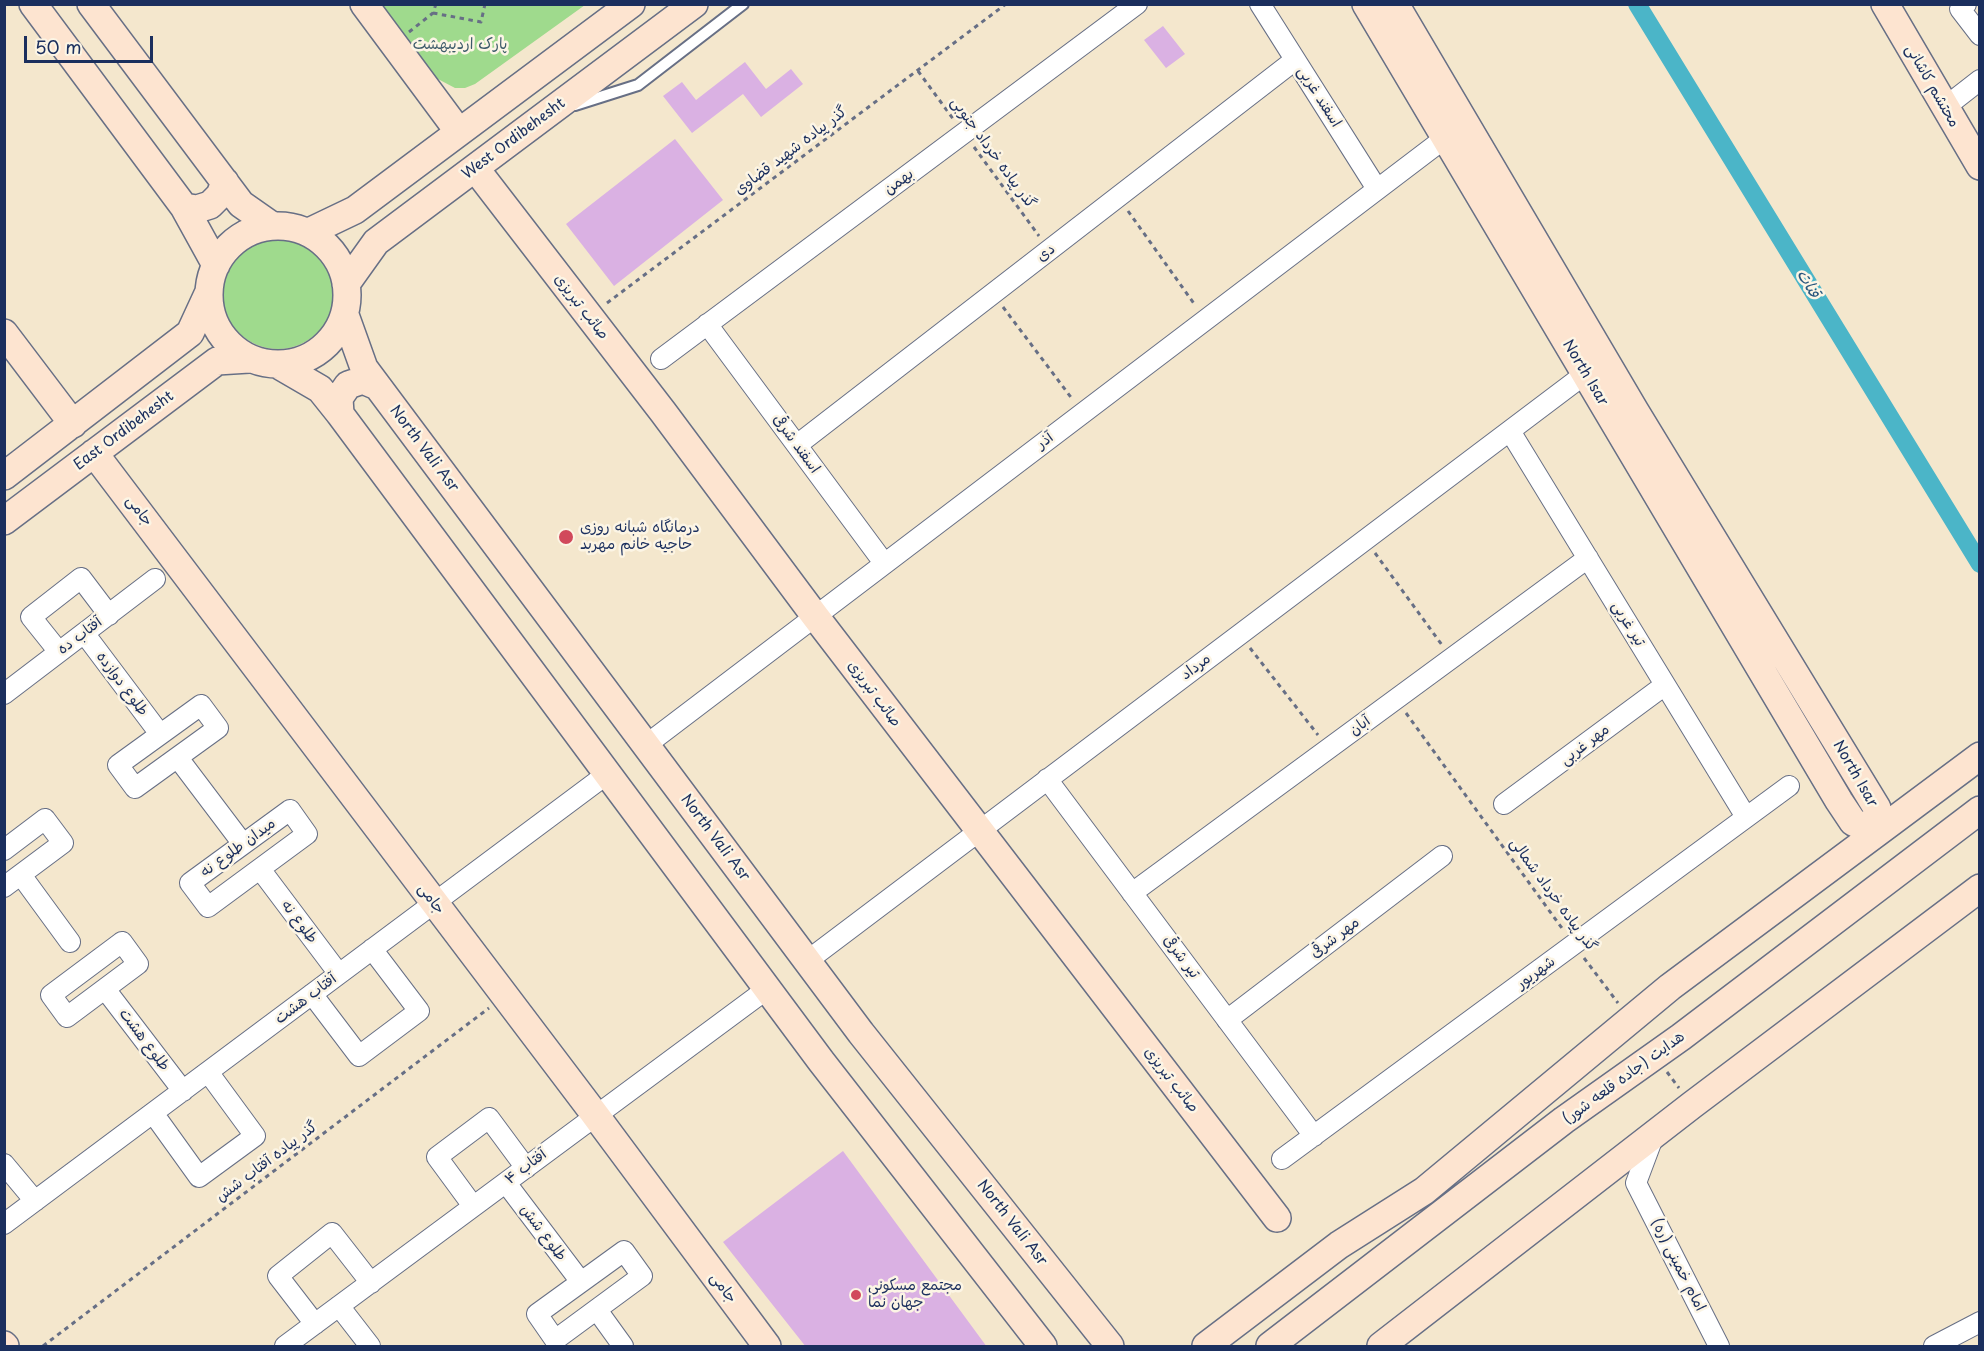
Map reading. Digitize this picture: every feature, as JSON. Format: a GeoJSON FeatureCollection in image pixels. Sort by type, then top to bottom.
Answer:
{"type":"FeatureCollection","features":[{"type":"Feature","properties":{"kind":"main road"},"geometry":{"type":"LineString","coordinates":[[33,4],[184,207],[216,265]]}},
{"type":"Feature","properties":{"kind":"main road"},"geometry":{"type":"LineString","coordinates":[[91,4],[241,204],[271,225]]}},
{"type":"Feature","properties":{"kind":"main road"},"geometry":{"type":"LineString","coordinates":[[364,4],[459,132]]}},
{"type":"Feature","properties":{"kind":"main road"},"geometry":{"type":"LineString","coordinates":[[309,232],[355,210],[371,199],[631,4]]}},
{"type":"Feature","properties":{"kind":"main road","name":"West Ordibehesht"},"geometry":{"type":"LineString","coordinates":[[346,284],[376,242],[694,4]]}},
{"type":"Feature","properties":{"kind":"main road","name":"North Isar"},"geometry":{"type":"LineString","coordinates":[[1366,4],[1445,138],[1529,255],[1635,411],[1878,808],[1875,832],[1853,822],[1839,801],[1585,374],[1529,255],[1395,4]]}},
{"type":"Feature","properties":{"kind":"main road","name":"محتشم کاشانی"},"geometry":{"type":"LineString","coordinates":[[1885,4],[1980,166]]}},
{"type":"Feature","properties":{"kind":"main road","name":"صائب تبریزی"},"geometry":{"type":"LineString","coordinates":[[474,168],[1277,1218]]}},
{"type":"Feature","properties":{"kind":"main road"},"geometry":{"type":"LineString","coordinates":[[184,207],[197,209],[210,205],[220,195],[225,182]]}},
{"type":"Feature","properties":{"kind":"main road"},"geometry":{"type":"LineString","coordinates":[[371,199],[366,213],[371,228],[384,236]]}},
{"type":"Feature","properties":{"kind":"main road"},"geometry":{"type":"LineString","coordinates":[[4,476],[190,333],[208,294],[212,274],[220,256],[234,241],[252,230],[271,225],[291,226],[309,232],[325,243],[338,258],[345,276],[348,295],[345,315],[337,332],[324,347],[308,358],[289,364],[269,364],[249,359],[232,348],[219,332],[211,314],[208,294]]}},
{"type":"Feature","properties":{"kind":"main road","name":"North Vali Asr"},"geometry":{"type":"LineString","coordinates":[[345,315],[364,368],[377,386],[861,1033],[1110,1347]]}},
{"type":"Feature","properties":{"kind":"main road"},"geometry":{"type":"LineString","coordinates":[[4,333],[73,424]]}},
{"type":"Feature","properties":{"kind":"main road"},"geometry":{"type":"LineString","coordinates":[[172,347],[184,349],[193,357],[196,368],[192,380]]}},
{"type":"Feature","properties":{"kind":"main road","name":"East Ordibehesht"},"geometry":{"type":"LineString","coordinates":[[4,521],[217,361],[249,359]]}},
{"type":"Feature","properties":{"kind":"main road"},"geometry":{"type":"LineString","coordinates":[[277,364],[320,389],[340,414],[821,1061],[1043,1347]]}},
{"type":"Feature","properties":{"kind":"main road"},"geometry":{"type":"LineString","coordinates":[[340,414],[339,398],[348,385],[363,380],[377,386]]}},
{"type":"Feature","properties":{"kind":"main road","name":"جامی"},"geometry":{"type":"LineString","coordinates":[[94,453],[595,1115],[767,1347]]}},
{"type":"Feature","properties":{"kind":"main road"},"geometry":{"type":"LineString","coordinates":[[1424,1191],[1670,987],[1980,756]]}},
{"type":"Feature","properties":{"kind":"main road","name":"هدایت (جاده قلعه شور)"},"geometry":{"type":"LineString","coordinates":[[1270,1347],[1555,1128],[1656,1056],[1980,810]]}},
{"type":"Feature","properties":{"kind":"main road"},"geometry":{"type":"LineString","coordinates":[[1395,1342],[1597,1178],[1980,888]]}},
{"type":"Feature","properties":{"kind":"main road"},"geometry":{"type":"LineString","coordinates":[[1206,1347],[1339,1245],[1424,1191],[1681,1037]]}},
{"type":"Feature","properties":{"kind":"street","name":"بهمن"},"geometry":{"type":"LineString","coordinates":[[661,359],[1137,4]]}},
{"type":"Feature","properties":{"kind":"street","name":"اسفند غربی"},"geometry":{"type":"LineString","coordinates":[[1260,4],[1377,189]]}},
{"type":"Feature","properties":{"kind":"street"},"geometry":{"type":"LineString","coordinates":[[1966,4],[1960,9],[1980,35]]}},
{"type":"Feature","properties":{"kind":"street","name":"دی"},"geometry":{"type":"LineString","coordinates":[[797,445],[1295,60]]}},
{"type":"Feature","properties":{"kind":"street"},"geometry":{"type":"LineString","coordinates":[[1944,108],[1980,80]]}},
{"type":"Feature","properties":{"kind":"street","name":"آذر"},"geometry":{"type":"LineString","coordinates":[[646,745],[1445,138]]}},
{"type":"Feature","properties":{"kind":"street","name":"اسفند شرقی"},"geometry":{"type":"LineString","coordinates":[[707,324],[884,563]]}},
{"type":"Feature","properties":{"kind":"street","name":"مرداد"},"geometry":{"type":"LineString","coordinates":[[807,961],[1585,374]]}},
{"type":"Feature","properties":{"kind":"street","name":"تیر غربی"},"geometry":{"type":"LineString","coordinates":[[1510,431],[1746,817]]}},
{"type":"Feature","properties":{"kind":"street","name":"آبان"},"geometry":{"type":"LineString","coordinates":[[1132,893],[1588,558]]}},
{"type":"Feature","properties":{"kind":"street"},"geometry":{"type":"LineString","coordinates":[[59,652],[31,617],[81,578],[109,615]]}},
{"type":"Feature","properties":{"kind":"street","name":"آفتاب ده"},"geometry":{"type":"LineString","coordinates":[[4,694],[155,579]]}},
{"type":"Feature","properties":{"kind":"street","name":"طلوع دوازده"},"geometry":{"type":"LineString","coordinates":[[84,633],[160,734]]}},
{"type":"Feature","properties":{"kind":"street","name":"مهر غربی"},"geometry":{"type":"LineString","coordinates":[[1504,804],[1665,685]]}},
{"type":"Feature","properties":{"kind":"street"},"geometry":{"type":"LineString","coordinates":[[201,705],[218,728],[178,758],[135,789],[118,765],[201,705]]}},
{"type":"Feature","properties":{"kind":"street"},"geometry":{"type":"LineString","coordinates":[[178,758],[243,844]]}},
{"type":"Feature","properties":{"kind":"street","name":"آفتاب هشت"},"geometry":{"type":"LineString","coordinates":[[4,1224],[607,774]]}},
{"type":"Feature","properties":{"kind":"street","name":"تیر شرقی"},"geometry":{"type":"LineString","coordinates":[[1047,779],[1314,1136]]}},
{"type":"Feature","properties":{"kind":"street","name":"شهریور"},"geometry":{"type":"LineString","coordinates":[[1282,1159],[1789,786]]}},
{"type":"Feature","properties":{"kind":"street","name":"میدان طلوع نه"},"geometry":{"type":"LineString","coordinates":[[290,810],[307,834],[260,869],[208,907],[190,883],[290,810]]}},
{"type":"Feature","properties":{"kind":"street"},"geometry":{"type":"LineString","coordinates":[[4,850],[45,819],[63,843],[4,887]]}},
{"type":"Feature","properties":{"kind":"street","name":"مهر شرقی"},"geometry":{"type":"LineString","coordinates":[[1227,1020],[1442,856]]}},
{"type":"Feature","properties":{"kind":"street","name":"طلوع نه"},"geometry":{"type":"LineString","coordinates":[[260,869],[339,974]]}},
{"type":"Feature","properties":{"kind":"street"},"geometry":{"type":"LineString","coordinates":[[21,875],[70,942]]}},
{"type":"Feature","properties":{"kind":"street"},"geometry":{"type":"LineString","coordinates":[[312,994],[359,1056],[419,1011],[372,949]]}},
{"type":"Feature","properties":{"kind":"street","name":"آفتاب ۴"},"geometry":{"type":"LineString","coordinates":[[285,1347],[767,988]]}},
{"type":"Feature","properties":{"kind":"street","name":"طلوع هشت"},"geometry":{"type":"LineString","coordinates":[[105,989],[183,1091]]}},
{"type":"Feature","properties":{"kind":"street"},"geometry":{"type":"LineString","coordinates":[[153,1113],[199,1177],[255,1136],[208,1072]]}},
{"type":"Feature","properties":{"kind":"street"},"geometry":{"type":"LineString","coordinates":[[473,1206],[437,1157],[489,1118],[526,1168]]}},
{"type":"Feature","properties":{"kind":"street"},"geometry":{"type":"LineString","coordinates":[[1597,1178],[1636,1183],[1654,1134]]}},
{"type":"Feature","properties":{"kind":"street"},"geometry":{"type":"LineString","coordinates":[[4,1164],[35,1201]]}},
{"type":"Feature","properties":{"kind":"street","name":"طلوع شش"},"geometry":{"type":"LineString","coordinates":[[506,1183],[581,1282]]}},
{"type":"Feature","properties":{"kind":"street","name":"امام خمینی (ره)"},"geometry":{"type":"LineString","coordinates":[[1636,1183],[1719,1347]]}},
{"type":"Feature","properties":{"kind":"street"},"geometry":{"type":"LineString","coordinates":[[315,1324],[278,1276],[332,1233],[371,1282]]}},
{"type":"Feature","properties":{"kind":"street"},"geometry":{"type":"LineString","coordinates":[[624,1251],[642,1276],[555,1340],[537,1314],[581,1282],[624,1251]]}},
{"type":"Feature","properties":{"kind":"street"},"geometry":{"type":"LineString","coordinates":[[339,1306],[370,1347]]}},
{"type":"Feature","properties":{"kind":"street"},"geometry":{"type":"LineString","coordinates":[[597,1310],[623,1347]]}},
{"type":"Feature","properties":{"kind":"street"},"geometry":{"type":"LineString","coordinates":[[1934,1347],[1980,1322]]}},
{"type":"Feature","properties":{"kind":"lane"},"geometry":{"type":"LineString","coordinates":[[549,113],[638,85],[743,4]]}},
{"type":"Feature","properties":{"kind":"path"},"geometry":{"type":"LineString","coordinates":[[394,44],[433,13],[436,4]]}},
{"type":"Feature","properties":{"kind":"path"},"geometry":{"type":"LineString","coordinates":[[433,13],[481,22],[485,4]]}},
{"type":"Feature","properties":{"kind":"path","name":"گذر پیاده شهید قضاوی"},"geometry":{"type":"LineString","coordinates":[[589,317],[1006,4]]}},
{"type":"Feature","properties":{"kind":"path","name":"گذر پیاده خرداد جنوبی"},"geometry":{"type":"LineString","coordinates":[[918,71],[1049,250]]}},
{"type":"Feature","properties":{"kind":"path"},"geometry":{"type":"LineString","coordinates":[[1118,197],[1206,320]]}},
{"type":"Feature","properties":{"kind":"path"},"geometry":{"type":"LineString","coordinates":[[993,294],[1083,413]]}},
{"type":"Feature","properties":{"kind":"path"},"geometry":{"type":"LineString","coordinates":[[1366,539],[1452,658]]}},
{"type":"Feature","properties":{"kind":"path"},"geometry":{"type":"LineString","coordinates":[[1240,634],[1329,749]]}},
{"type":"Feature","properties":{"kind":"path","name":"گذر پیاده خرداد شمالی"},"geometry":{"type":"LineString","coordinates":[[1396,699],[1630,1020]]}},
{"type":"Feature","properties":{"kind":"path","name":"گذر پیاده آفتاب شش"},"geometry":{"type":"LineString","coordinates":[[43,1347],[505,996]]}},
{"type":"Feature","properties":{"kind":"path"},"geometry":{"type":"LineString","coordinates":[[1656,1056],[1692,1105]]}},
{"type":"Feature","properties":{"kind":"green space","name":"پارک اردیبهشت"},"geometry":{"type":"Polygon","coordinates":[[[382,5],[585,5],[475,84],[465,88],[455,88],[436,78],[382,5]]]}},
{"type":"Feature","properties":{"kind":"green space"},"geometry":{"type":"Polygon","coordinates":[[[278,237],[299,242],[317,254],[329,272],[334,293],[329,314],[317,332],[299,344],[278,349],[257,344],[239,332],[227,314],[222,293],[227,272],[239,254],[257,242],[278,237]]]}},
{"type":"Feature","properties":{"kind":"building"},"geometry":{"type":"Polygon","coordinates":[[[1163,26],[1185,54],[1166,68],[1144,40],[1163,26]]]}},
{"type":"Feature","properties":{"kind":"building"},"geometry":{"type":"Polygon","coordinates":[[[745,62],[766,89],[791,69],[803,84],[761,117],[743,94],[692,133],[663,96],[682,82],[696,100],[745,62]]]}},
{"type":"Feature","properties":{"kind":"building"},"geometry":{"type":"Polygon","coordinates":[[[675,139],[723,200],[614,286],[566,224],[675,139]]]}},
{"type":"Feature","properties":{"kind":"building","name":"مجتمع مسکونی جهان نما"},"geometry":{"type":"Polygon","coordinates":[[[843,1151],[987,1347],[806,1347],[723,1242],[843,1151]]]}},
{"type":"Feature","properties":{"kind":"waterway","name":"قنات"},"geometry":{"type":"LineString","coordinates":[[1637,4],[1980,564]]}},
{"type":"Feature","properties":{"kind":"place","name":"درمانگاه شبانه‌ روزی حاجیه‌ خانم مهربد"},"geometry":{"type":"Point","coordinates":[566,537]}},
{"type":"Feature","properties":{"kind":"place","name":"مجتمع مسکونی جهان نما"},"geometry":{"type":"Point","coordinates":[856,1295]}}]}
